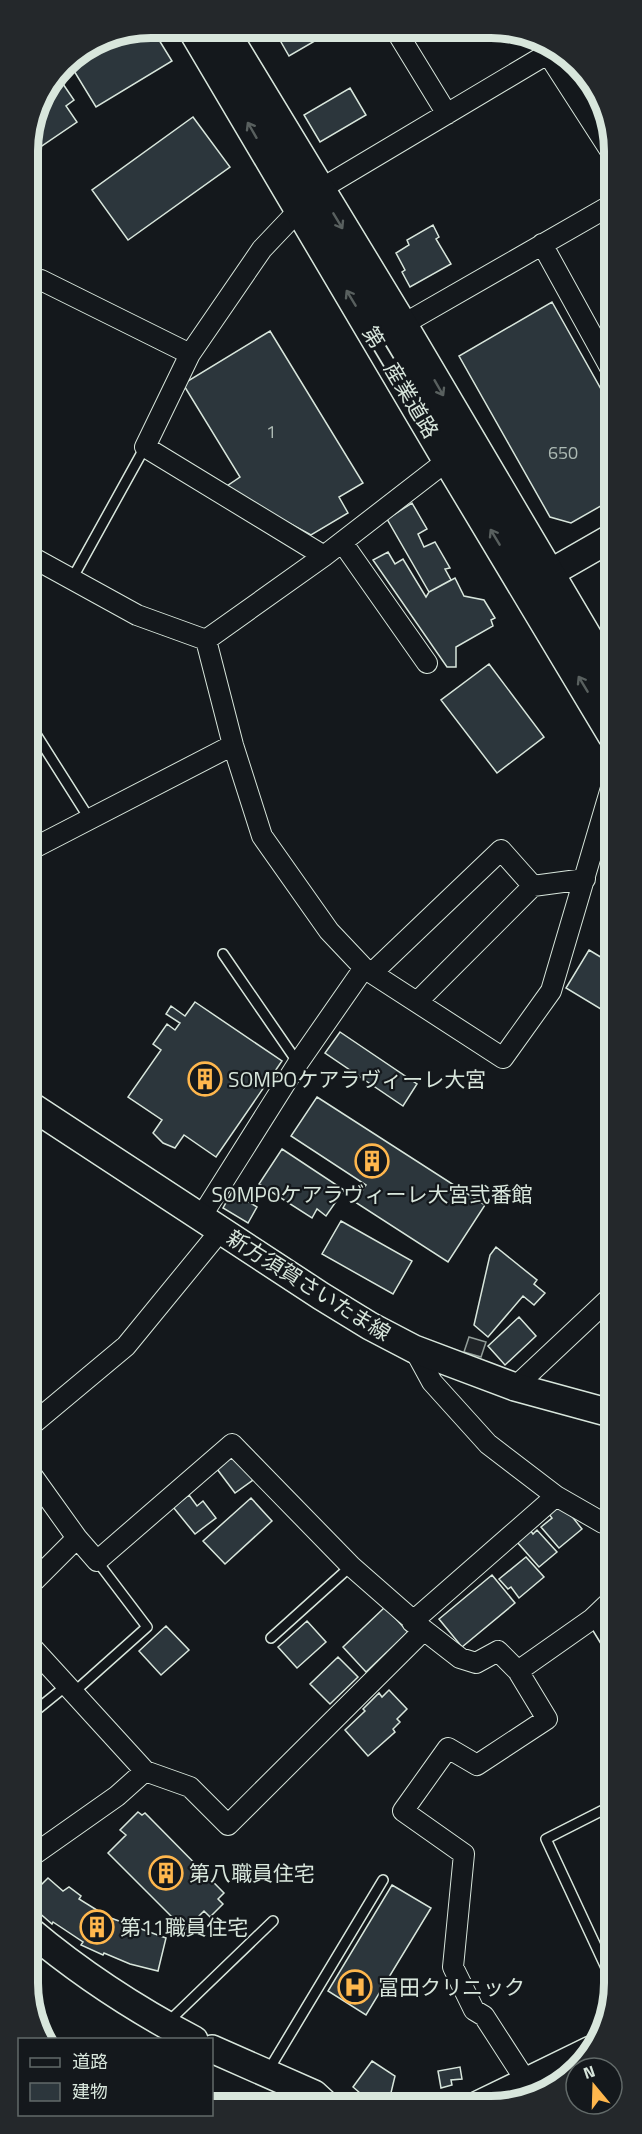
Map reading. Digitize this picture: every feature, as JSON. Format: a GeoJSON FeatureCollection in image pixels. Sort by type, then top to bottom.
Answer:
{"type":"FeatureCollection","features":[{"type":"Feature","properties":{"kind":"main road","name":"第二産業道路"},"geometry":{"type":"LineString","coordinates":[[199,38],[309,200],[402,325],[537,580],[604,717]]}},
{"type":"Feature","properties":{"kind":"main road","name":"第二産業道路"},"geometry":{"type":"LineString","coordinates":[[227,38],[309,200],[448,460],[604,670]]}},
{"type":"Feature","properties":{"kind":"main road"},"geometry":{"type":"LineString","coordinates":[[537,580],[604,542]]}},
{"type":"Feature","properties":{"kind":"main road","name":"新方須賀さいたま線"},"geometry":{"type":"LineString","coordinates":[[38,1111],[370,1326],[414,1349],[515,1387],[604,1411]]}},
{"type":"Feature","properties":{"kind":"main road"},"geometry":{"type":"LineString","coordinates":[[38,1937],[120,1997],[190,2038]]}},
{"type":"Feature","properties":{"kind":"main road"},"geometry":{"type":"LineString","coordinates":[[213,2049],[316,2096]]}},
{"type":"Feature","properties":{"kind":"main road"},"geometry":{"type":"LineString","coordinates":[[496,2096],[577,2057]]}},
{"type":"Feature","properties":{"kind":"street"},"geometry":{"type":"LineString","coordinates":[[401,38],[447,114]]}},
{"type":"Feature","properties":{"kind":"street"},"geometry":{"type":"LineString","coordinates":[[324,556],[145,447],[190,354],[262,249],[309,200],[545,51]]}},
{"type":"Feature","properties":{"kind":"street"},"geometry":{"type":"LineString","coordinates":[[552,56],[604,140]]}},
{"type":"Feature","properties":{"kind":"street"},"geometry":{"type":"LineString","coordinates":[[402,325],[604,209]]}},
{"type":"Feature","properties":{"kind":"street"},"geometry":{"type":"LineString","coordinates":[[542,244],[604,357]]}},
{"type":"Feature","properties":{"kind":"street"},"geometry":{"type":"LineString","coordinates":[[41,280],[190,354]]}},
{"type":"Feature","properties":{"kind":"street"},"geometry":{"type":"LineString","coordinates":[[206,640],[324,556],[448,460]]}},
{"type":"Feature","properties":{"kind":"street"},"geometry":{"type":"LineString","coordinates":[[342,542],[427,663]]}},
{"type":"Feature","properties":{"kind":"street"},"geometry":{"type":"LineString","coordinates":[[38,560],[137,615],[206,640]]}},
{"type":"Feature","properties":{"kind":"street"},"geometry":{"type":"LineString","coordinates":[[206,640],[233,745],[262,836],[329,931],[368,970],[503,1058],[551,991],[604,812]]}},
{"type":"Feature","properties":{"kind":"street"},"geometry":{"type":"LineString","coordinates":[[38,846],[233,745]]}},
{"type":"Feature","properties":{"kind":"street"},"geometry":{"type":"LineString","coordinates":[[38,1419],[126,1346],[211,1223],[298,1064],[368,970],[501,850],[533,886]]}},
{"type":"Feature","properties":{"kind":"street"},"geometry":{"type":"LineString","coordinates":[[417,1002],[533,886],[585,879]]}},
{"type":"Feature","properties":{"kind":"street"},"geometry":{"type":"LineString","coordinates":[[515,1387],[604,1303]]}},
{"type":"Feature","properties":{"kind":"street"},"geometry":{"type":"LineString","coordinates":[[414,1349],[432,1382],[488,1444],[556,1496],[604,1522]]}},
{"type":"Feature","properties":{"kind":"street"},"geometry":{"type":"LineString","coordinates":[[38,1484],[77,1538],[97,1561],[232,1444],[351,1566],[418,1626],[460,1658],[476,1663],[498,1651],[518,1671],[547,1719],[477,1766],[448,1748],[403,1811],[464,1854],[453,1967],[474,2010],[484,2016],[526,2081]]}},
{"type":"Feature","properties":{"kind":"street"},"geometry":{"type":"LineString","coordinates":[[38,1654],[145,1771],[190,1787],[228,1825],[418,1626],[556,1496]]}},
{"type":"Feature","properties":{"kind":"street"},"geometry":{"type":"LineString","coordinates":[[38,1577],[77,1538]]}},
{"type":"Feature","properties":{"kind":"street"},"geometry":{"type":"LineString","coordinates":[[518,1671],[592,1619],[604,1608]]}},
{"type":"Feature","properties":{"kind":"street"},"geometry":{"type":"LineString","coordinates":[[38,1852],[117,1796],[145,1771]]}},
{"type":"Feature","properties":{"kind":"lane"},"geometry":{"type":"LineString","coordinates":[[72,579],[145,447]]}},
{"type":"Feature","properties":{"kind":"lane"},"geometry":{"type":"LineString","coordinates":[[38,737],[89,818]]}},
{"type":"Feature","properties":{"kind":"lane"},"geometry":{"type":"LineString","coordinates":[[223,954],[298,1064]]}},
{"type":"Feature","properties":{"kind":"lane"},"geometry":{"type":"LineString","coordinates":[[38,1710],[69,1690],[147,1628],[97,1561]]}},
{"type":"Feature","properties":{"kind":"lane"},"geometry":{"type":"LineString","coordinates":[[271,1638],[351,1566]]}},
{"type":"Feature","properties":{"kind":"lane"},"geometry":{"type":"LineString","coordinates":[[592,1619],[604,1639]]}},
{"type":"Feature","properties":{"kind":"lane"},"geometry":{"type":"LineString","coordinates":[[604,1810],[546,1839],[604,1963]]}},
{"type":"Feature","properties":{"kind":"lane"},"geometry":{"type":"LineString","coordinates":[[267,2073],[383,1880]]}},
{"type":"Feature","properties":{"kind":"lane"},"geometry":{"type":"LineString","coordinates":[[166,2025],[273,1921]]}},
{"type":"Feature","properties":{"kind":"shaded area"},"geometry":{"type":"Polygon","coordinates":[[[469,1337],[486,1342],[481,1357],[464,1352],[469,1337]]]}},
{"type":"Feature","properties":{"kind":"building"},"geometry":{"type":"Polygon","coordinates":[[[158,38],[172,61],[96,107],[73,69],[88,57],[108,46],[129,40],[158,38]]]}},
{"type":"Feature","properties":{"kind":"building"},"geometry":{"type":"Polygon","coordinates":[[[279,38],[320,38],[289,56],[279,38]]]}},
{"type":"Feature","properties":{"kind":"building"},"geometry":{"type":"Polygon","coordinates":[[[63,84],[74,100],[66,106],[77,122],[38,149],[44,114],[56,89],[63,84]]]}},
{"type":"Feature","properties":{"kind":"building"},"geometry":{"type":"Polygon","coordinates":[[[350,88],[366,115],[320,142],[304,115],[350,88]]]}},
{"type":"Feature","properties":{"kind":"building"},"geometry":{"type":"Polygon","coordinates":[[[193,117],[230,167],[128,240],[92,190],[193,117]]]}},
{"type":"Feature","properties":{"kind":"building"},"geometry":{"type":"Polygon","coordinates":[[[433,225],[439,237],[436,239],[451,264],[410,287],[402,272],[405,270],[396,253],[409,245],[407,240],[433,225]]]}},
{"type":"Feature","properties":{"kind":"building"},"geometry":{"type":"Polygon","coordinates":[[[552,302],[604,394],[604,504],[571,523],[550,517],[459,356],[552,302]]]}},
{"type":"Feature","properties":{"kind":"building"},"geometry":{"type":"Polygon","coordinates":[[[270,331],[363,483],[339,497],[348,513],[311,535],[224,488],[240,477],[183,384],[270,331]]]}},
{"type":"Feature","properties":{"kind":"building"},"geometry":{"type":"Polygon","coordinates":[[[412,503],[427,529],[418,534],[424,547],[435,542],[450,568],[445,569],[451,580],[429,592],[387,519],[412,503]]]}},
{"type":"Feature","properties":{"kind":"building"},"geometry":{"type":"Polygon","coordinates":[[[388,552],[395,564],[403,559],[426,597],[429,592],[455,578],[464,596],[484,600],[495,618],[491,620],[493,626],[456,647],[456,667],[447,667],[373,560],[388,552]]]}},
{"type":"Feature","properties":{"kind":"building"},"geometry":{"type":"Polygon","coordinates":[[[489,664],[544,737],[497,773],[441,700],[489,664]]]}},
{"type":"Feature","properties":{"kind":"building"},"geometry":{"type":"Polygon","coordinates":[[[589,950],[604,959],[604,1011],[566,988],[589,950]]]}},
{"type":"Feature","properties":{"kind":"building","name":"SOMPOケアラヴィーレ大宮"},"geometry":{"type":"Polygon","coordinates":[[[195,1002],[282,1061],[216,1157],[184,1135],[175,1148],[163,1143],[153,1133],[162,1120],[128,1097],[161,1050],[153,1044],[167,1024],[175,1030],[180,1023],[166,1014],[171,1006],[185,1016],[195,1002]]]}},
{"type":"Feature","properties":{"kind":"building"},"geometry":{"type":"Polygon","coordinates":[[[340,1032],[417,1084],[403,1106],[325,1053],[340,1032]]]}},
{"type":"Feature","properties":{"kind":"building","name":"SOMPOケアラヴィーレ大宮弐番館"},"geometry":{"type":"Polygon","coordinates":[[[317,1097],[485,1205],[448,1262],[355,1202],[366,1185],[291,1136],[317,1097]]]}},
{"type":"Feature","properties":{"kind":"building"},"geometry":{"type":"Polygon","coordinates":[[[282,1149],[344,1190],[326,1216],[317,1209],[312,1218],[259,1184],[282,1149]]]}},
{"type":"Feature","properties":{"kind":"building"},"geometry":{"type":"Polygon","coordinates":[[[232,1192],[257,1207],[248,1223],[223,1208],[232,1192]]]}},
{"type":"Feature","properties":{"kind":"building"},"geometry":{"type":"Polygon","coordinates":[[[341,1221],[412,1261],[393,1294],[322,1254],[341,1221]]]}},
{"type":"Feature","properties":{"kind":"building"},"geometry":{"type":"Polygon","coordinates":[[[496,1247],[537,1280],[534,1284],[545,1293],[534,1305],[523,1296],[488,1337],[474,1325],[490,1255],[496,1247]]]}},
{"type":"Feature","properties":{"kind":"building"},"geometry":{"type":"Polygon","coordinates":[[[519,1317],[536,1336],[505,1365],[488,1346],[519,1317]]]}},
{"type":"Feature","properties":{"kind":"building"},"geometry":{"type":"Polygon","coordinates":[[[234,1455],[253,1480],[235,1493],[217,1469],[234,1455]]]}},
{"type":"Feature","properties":{"kind":"building"},"geometry":{"type":"Polygon","coordinates":[[[189,1495],[197,1506],[203,1501],[216,1518],[195,1534],[173,1507],[189,1495]]]}},
{"type":"Feature","properties":{"kind":"building"},"geometry":{"type":"Polygon","coordinates":[[[251,1498],[272,1521],[225,1564],[203,1541],[251,1498]]]}},
{"type":"Feature","properties":{"kind":"building"},"geometry":{"type":"Polygon","coordinates":[[[562,1504],[582,1529],[559,1548],[541,1527],[552,1518],[549,1514],[562,1504]]]}},
{"type":"Feature","properties":{"kind":"building"},"geometry":{"type":"Polygon","coordinates":[[[530,1530],[533,1534],[537,1530],[557,1552],[539,1567],[517,1542],[530,1530]]]}},
{"type":"Feature","properties":{"kind":"building"},"geometry":{"type":"Polygon","coordinates":[[[526,1557],[544,1577],[519,1598],[511,1587],[508,1589],[499,1579],[526,1557]]]}},
{"type":"Feature","properties":{"kind":"building"},"geometry":{"type":"Polygon","coordinates":[[[492,1575],[515,1603],[462,1647],[439,1619],[492,1575]]]}},
{"type":"Feature","properties":{"kind":"building"},"geometry":{"type":"Polygon","coordinates":[[[385,1607],[408,1632],[366,1672],[343,1647],[385,1607]]]}},
{"type":"Feature","properties":{"kind":"building"},"geometry":{"type":"Polygon","coordinates":[[[307,1621],[326,1642],[297,1668],[278,1647],[307,1621]]]}},
{"type":"Feature","properties":{"kind":"building"},"geometry":{"type":"Polygon","coordinates":[[[166,1626],[189,1650],[161,1675],[139,1651],[166,1626]]]}},
{"type":"Feature","properties":{"kind":"building"},"geometry":{"type":"Polygon","coordinates":[[[338,1657],[358,1677],[330,1704],[310,1684],[338,1657]]]}},
{"type":"Feature","properties":{"kind":"building"},"geometry":{"type":"Polygon","coordinates":[[[389,1690],[407,1709],[397,1719],[400,1722],[393,1729],[395,1732],[368,1756],[345,1730],[365,1711],[363,1709],[379,1693],[382,1697],[389,1690]]]}},
{"type":"Feature","properties":{"kind":"building","name":"第八職員住宅"},"geometry":{"type":"Polygon","coordinates":[[[138,1812],[142,1815],[145,1813],[224,1893],[218,1899],[223,1904],[210,1917],[204,1911],[185,1930],[108,1853],[126,1835],[120,1830],[138,1812]]]}},
{"type":"Feature","properties":{"kind":"building","name":"第11職員住宅"},"geometry":{"type":"Polygon","coordinates":[[[48,1878],[63,1891],[69,1887],[81,1896],[79,1899],[108,1917],[166,1938],[158,1971],[130,1964],[104,1953],[103,1955],[81,1945],[83,1942],[53,1922],[52,1924],[38,1912],[38,1888],[48,1878]]]}},
{"type":"Feature","properties":{"kind":"building"},"geometry":{"type":"Polygon","coordinates":[[[392,1885],[431,1908],[366,2015],[328,1991],[392,1885]]]}},
{"type":"Feature","properties":{"kind":"building"},"geometry":{"type":"Polygon","coordinates":[[[372,2061],[395,2076],[390,2096],[364,2096],[353,2087],[372,2061]]]}},
{"type":"Feature","properties":{"kind":"building"},"geometry":{"type":"Polygon","coordinates":[[[460,2067],[462,2079],[451,2080],[452,2085],[441,2088],[438,2071],[460,2067]]]}},
{"type":"Feature","properties":{"kind":"place","name":"SOMPOケアラヴィーレ大宮"},"geometry":{"type":"Point","coordinates":[205,1079]}},
{"type":"Feature","properties":{"kind":"place","name":"SOMPOケアラヴィーレ大宮弐番館"},"geometry":{"type":"Point","coordinates":[372,1161]}},
{"type":"Feature","properties":{"kind":"place","name":"第八職員住宅"},"geometry":{"type":"Point","coordinates":[166,1873]}},
{"type":"Feature","properties":{"kind":"place","name":"第11職員住宅"},"geometry":{"type":"Point","coordinates":[97,1927]}},
{"type":"Feature","properties":{"kind":"place","name":"冨田クリニック"},"geometry":{"type":"Point","coordinates":[355,1987]}}]}
